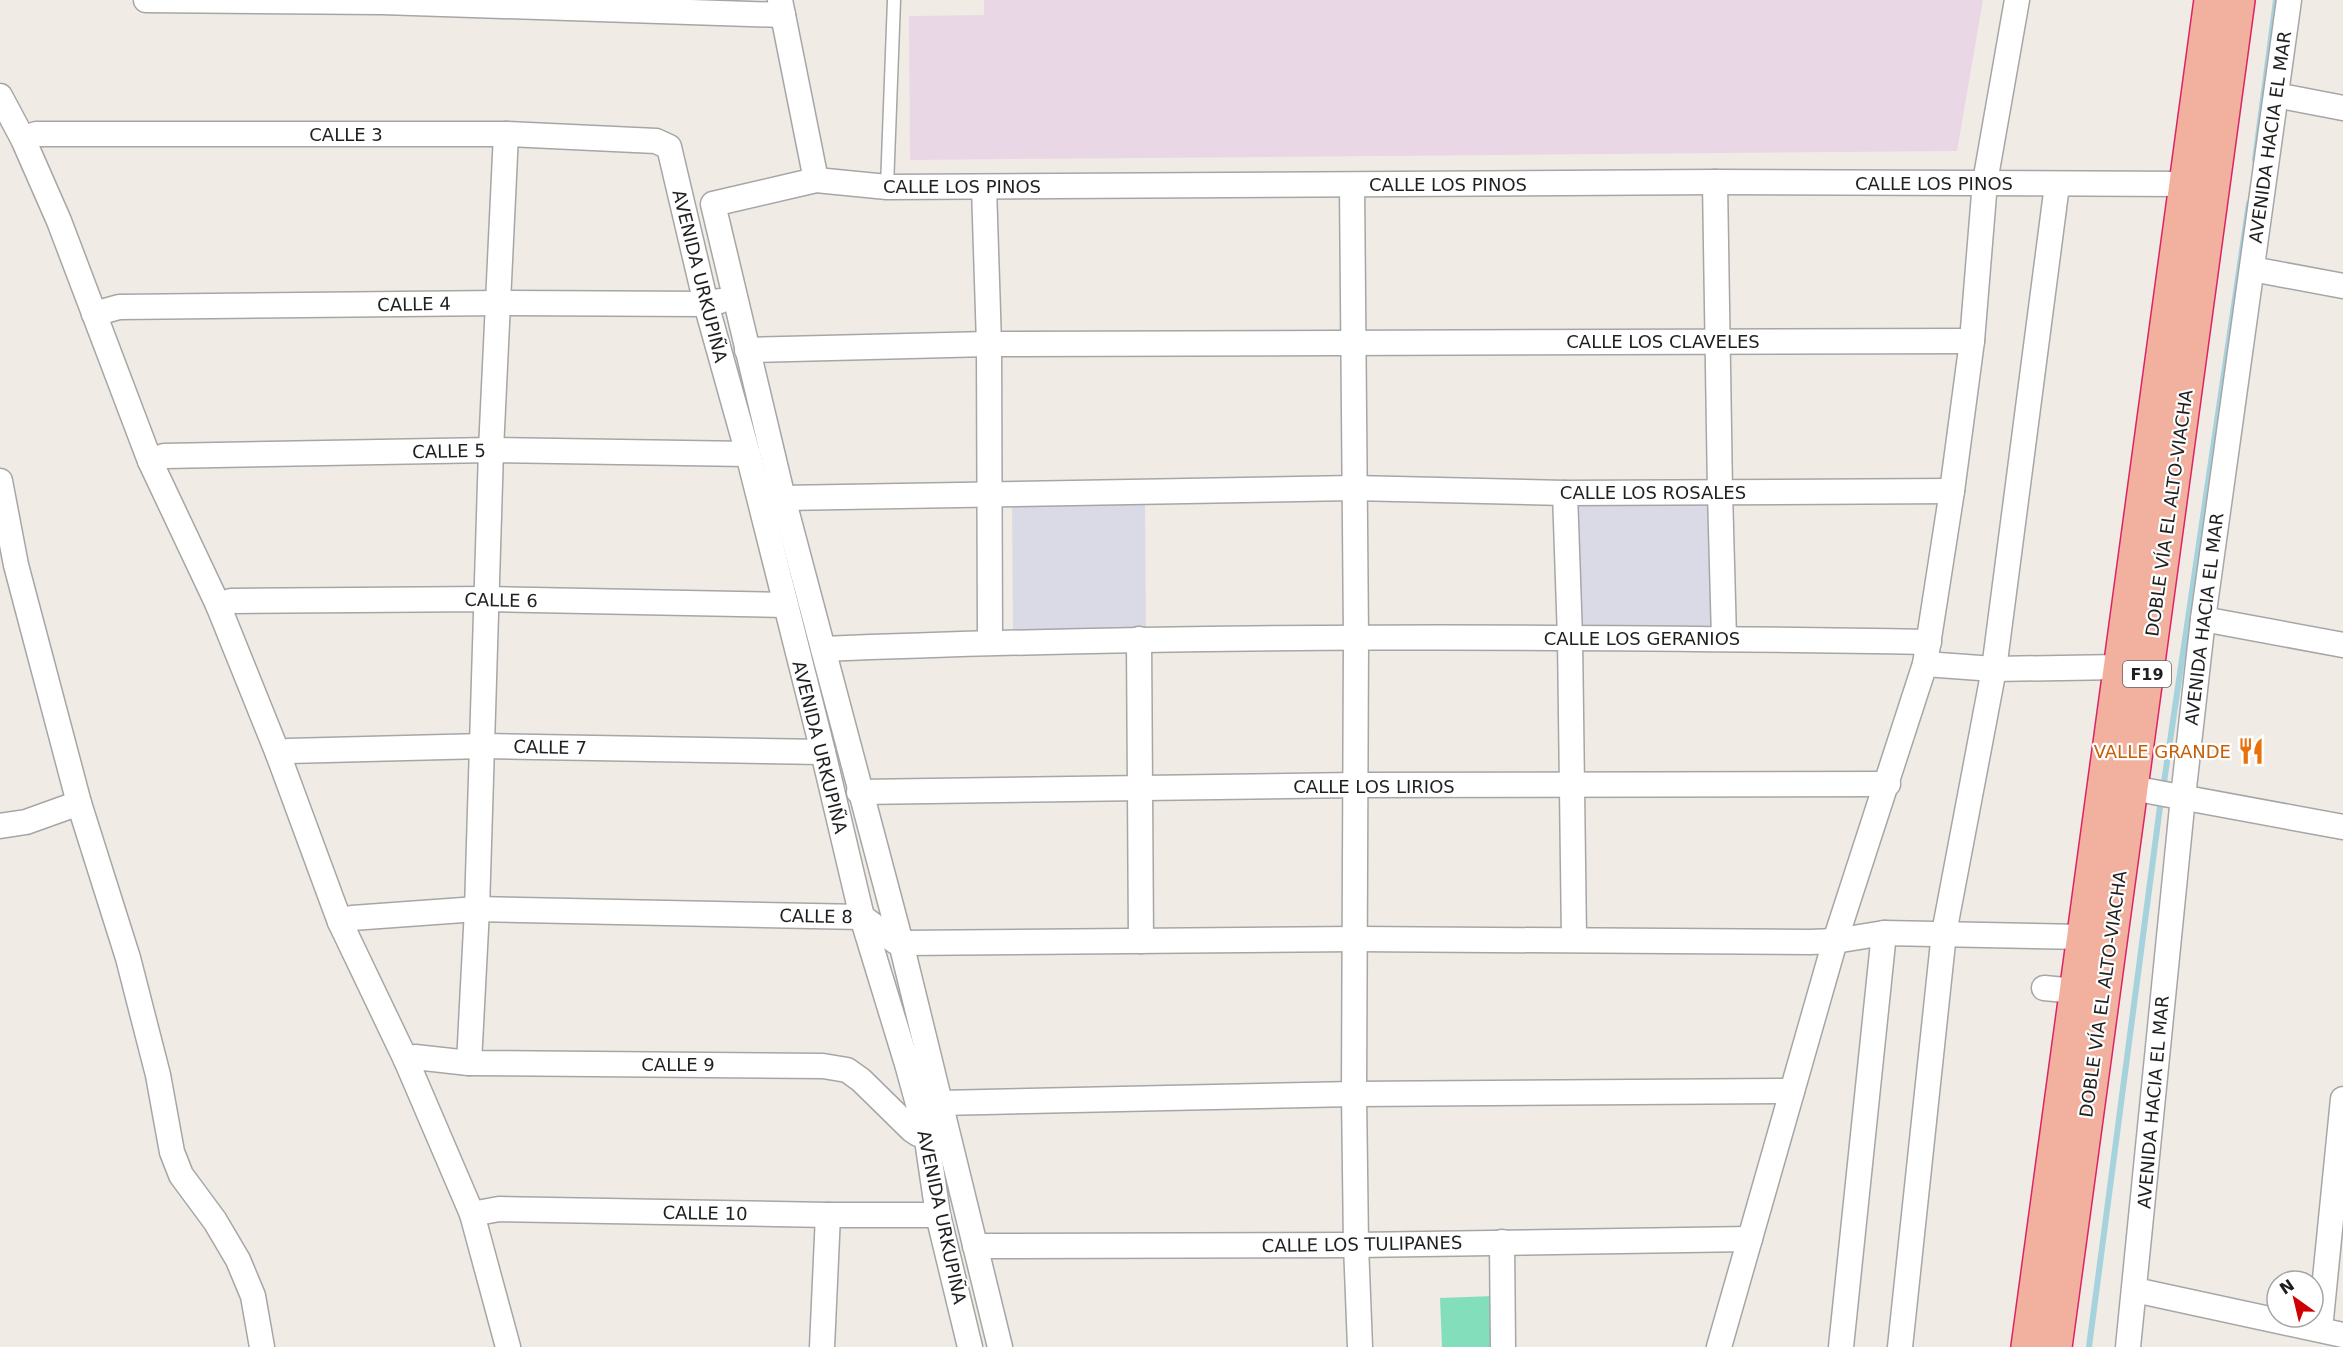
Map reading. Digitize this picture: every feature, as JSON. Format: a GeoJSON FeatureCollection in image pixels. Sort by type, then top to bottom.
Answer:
{"type":"FeatureCollection","features":[{"type":"Feature","properties":{"kind":"highway","name":"DOBLE VÍA EL ALTO-VIACHA"},"geometry":{"type":"LineString","coordinates":[[2028,1347],[2211,0]]}},
{"type":"Feature","properties":{"kind":"highway","name":"DOBLE VÍA EL ALTO-VIACHA"},"geometry":{"type":"LineString","coordinates":[[2055,1347],[2156,792],[2238,0]]}},
{"type":"Feature","properties":{"kind":"street"},"geometry":{"type":"LineString","coordinates":[[146,0],[782,7],[816,180]]}},
{"type":"Feature","properties":{"kind":"street"},"geometry":{"type":"LineString","coordinates":[[1719,1347],[1836,941],[1888,784],[1927,653],[1972,341],[1986,182],[2017,0]]}},
{"type":"Feature","properties":{"kind":"street","name":"AVENIDA HACIA EL MAR"},"geometry":{"type":"LineString","coordinates":[[2128,1347],[2135,1290],[2156,792],[2203,619],[2289,0]]}},
{"type":"Feature","properties":{"kind":"street"},"geometry":{"type":"LineString","coordinates":[[0,96],[58,220],[150,461],[218,605],[278,754],[340,922],[406,1060],[472,1214],[508,1347]]}},
{"type":"Feature","properties":{"kind":"street"},"geometry":{"type":"LineString","coordinates":[[2276,96],[2343,108]]}},
{"type":"Feature","properties":{"kind":"street"},"geometry":{"type":"LineString","coordinates":[[469,1063],[484,746],[491,450],[506,134]]}},
{"type":"Feature","properties":{"kind":"street","name":"CALLE 3"},"geometry":{"type":"LineString","coordinates":[[22,139],[36,135],[506,134],[656,141],[669,147]]}},
{"type":"Feature","properties":{"kind":"street","name":"AVENIDA URKUPIÑA"},"geometry":{"type":"LineString","coordinates":[[669,147],[706,304],[748,454],[784,605],[823,752],[862,917],[908,1064],[926,1133],[938,1215],[970,1347]]}},
{"type":"Feature","properties":{"kind":"street","name":"CALLE LOS PINOS"},"geometry":{"type":"LineString","coordinates":[[735,298],[713,204],[816,180],[887,188],[1715,182],[2186,184]]}},
{"type":"Feature","properties":{"kind":"street"},"geometry":{"type":"LineString","coordinates":[[1715,182],[1724,638]]}},
{"type":"Feature","properties":{"kind":"street"},"geometry":{"type":"LineString","coordinates":[[1352,184],[1356,638],[1354,1094],[1360,1347]]}},
{"type":"Feature","properties":{"kind":"street"},"geometry":{"type":"LineString","coordinates":[[1900,1347],[1944,933],[1994,669],[2057,185]]}},
{"type":"Feature","properties":{"kind":"street"},"geometry":{"type":"LineString","coordinates":[[984,187],[989,344],[990,642]]}},
{"type":"Feature","properties":{"kind":"street"},"geometry":{"type":"LineString","coordinates":[[2252,269],[2343,286]]}},
{"type":"Feature","properties":{"kind":"street"},"geometry":{"type":"LineString","coordinates":[[735,298],[783,498],[859,792],[901,943],[1000,1347]]}},
{"type":"Feature","properties":{"kind":"street","name":"CALLE 4"},"geometry":{"type":"LineString","coordinates":[[94,314],[119,307],[499,303],[706,304],[735,298]]}},
{"type":"Feature","properties":{"kind":"street","name":"CALLE LOS CLAVELES"},"geometry":{"type":"LineString","coordinates":[[747,350],[989,344],[1972,341]]}},
{"type":"Feature","properties":{"kind":"street","name":"CALLE 5"},"geometry":{"type":"LineString","coordinates":[[150,461],[164,456],[491,450],[748,454]]}},
{"type":"Feature","properties":{"kind":"street"},"geometry":{"type":"LineString","coordinates":[[0,481],[16,566],[79,803],[128,958],[158,1075],[172,1152],[181,1175],[215,1221],[238,1260],[253,1296],[262,1347]]}},
{"type":"Feature","properties":{"kind":"street","name":"CALLE LOS ROSALES"},"geometry":{"type":"LineString","coordinates":[[783,498],[1353,488],[1565,492],[1952,491]]}},
{"type":"Feature","properties":{"kind":"street"},"geometry":{"type":"LineString","coordinates":[[1565,492],[1573,785],[1574,939]]}},
{"type":"Feature","properties":{"kind":"street","name":"CALLE 6"},"geometry":{"type":"LineString","coordinates":[[218,605],[231,600],[488,599],[784,605]]}},
{"type":"Feature","properties":{"kind":"street"},"geometry":{"type":"LineString","coordinates":[[2203,619],[2343,645]]}},
{"type":"Feature","properties":{"kind":"street","name":"CALLE LOS GERANIOS"},"geometry":{"type":"LineString","coordinates":[[822,649],[1139,639],[1724,638],[1927,653],[1994,669],[2120,667]]}},
{"type":"Feature","properties":{"kind":"street"},"geometry":{"type":"LineString","coordinates":[[1139,639],[1141,941]]}},
{"type":"Feature","properties":{"kind":"street","name":"CALLE 7"},"geometry":{"type":"LineString","coordinates":[[278,754],[288,751],[484,746],[823,752]]}},
{"type":"Feature","properties":{"kind":"street","name":"CALLE LOS LIRIOS"},"geometry":{"type":"LineString","coordinates":[[859,792],[1356,785],[1888,784]]}},
{"type":"Feature","properties":{"kind":"street"},"geometry":{"type":"LineString","coordinates":[[2156,792],[2343,827]]}},
{"type":"Feature","properties":{"kind":"street"},"geometry":{"type":"LineString","coordinates":[[0,826],[26,822],[79,803]]}},
{"type":"Feature","properties":{"kind":"street","name":"CALLE 8"},"geometry":{"type":"LineString","coordinates":[[340,922],[352,918],[477,909],[866,917],[896,942],[901,943]]}},
{"type":"Feature","properties":{"kind":"street"},"geometry":{"type":"LineString","coordinates":[[901,943],[1355,939],[1836,941],[1884,933],[2084,937]]}},
{"type":"Feature","properties":{"kind":"street"},"geometry":{"type":"LineString","coordinates":[[1841,1347],[1884,933]]}},
{"type":"Feature","properties":{"kind":"street"},"geometry":{"type":"LineString","coordinates":[[2044,988],[2076,991]]}},
{"type":"Feature","properties":{"kind":"street","name":"CALLE 9"},"geometry":{"type":"LineString","coordinates":[[406,1060],[415,1057],[469,1063],[823,1066],[847,1070],[861,1080],[912,1130],[918,1134],[926,1133]]}},
{"type":"Feature","properties":{"kind":"street"},"geometry":{"type":"LineString","coordinates":[[940,1103],[1354,1094],[1792,1091]]}},
{"type":"Feature","properties":{"kind":"street"},"geometry":{"type":"LineString","coordinates":[[2135,1290],[2294,1336],[2332,1332],[2343,1099]]}},
{"type":"Feature","properties":{"kind":"street","name":"CALLE 10"},"geometry":{"type":"LineString","coordinates":[[472,1214],[499,1209],[938,1215]]}},
{"type":"Feature","properties":{"kind":"street"},"geometry":{"type":"LineString","coordinates":[[822,1347],[828,1215]]}},
{"type":"Feature","properties":{"kind":"street","name":"CALLE LOS TULIPANES"},"geometry":{"type":"LineString","coordinates":[[975,1246],[1356,1245],[1750,1239]]}},
{"type":"Feature","properties":{"kind":"street"},"geometry":{"type":"LineString","coordinates":[[1502,1242],[1503,1347]]}},
{"type":"Feature","properties":{"kind":"lane"},"geometry":{"type":"LineString","coordinates":[[887,188],[894,0]]}},
{"type":"Feature","properties":{"kind":"shaded area"},"geometry":{"type":"Polygon","coordinates":[[[984,0],[1983,0],[1957,151],[910,160],[909,16],[984,15],[984,0]]]}},
{"type":"Feature","properties":{"kind":"shaded area"},"geometry":{"type":"Polygon","coordinates":[[[1145,492],[1146,639],[1013,642],[1012,494],[1145,492]]]}},
{"type":"Feature","properties":{"kind":"shaded area"},"geometry":{"type":"Polygon","coordinates":[[[1720,492],[1724,638],[1570,638],[1565,493],[1720,492]]]}},
{"type":"Feature","properties":{"kind":"green space"},"geometry":{"type":"Polygon","coordinates":[[[1493,1296],[1495,1347],[1442,1347],[1440,1298],[1493,1296]]]}},
{"type":"Feature","properties":{"kind":"waterway"},"geometry":{"type":"LineString","coordinates":[[2255,160],[2276,0]]}},
{"type":"Feature","properties":{"kind":"waterway"},"geometry":{"type":"LineString","coordinates":[[2163,789],[2249,203]]}},
{"type":"Feature","properties":{"kind":"waterway"},"geometry":{"type":"LineString","coordinates":[[2089,1347],[2161,799]]}},
{"type":"Feature","properties":{"kind":"place","name":"VALLE GRANDE"},"geometry":{"type":"Point","coordinates":[2251,751]}}]}
